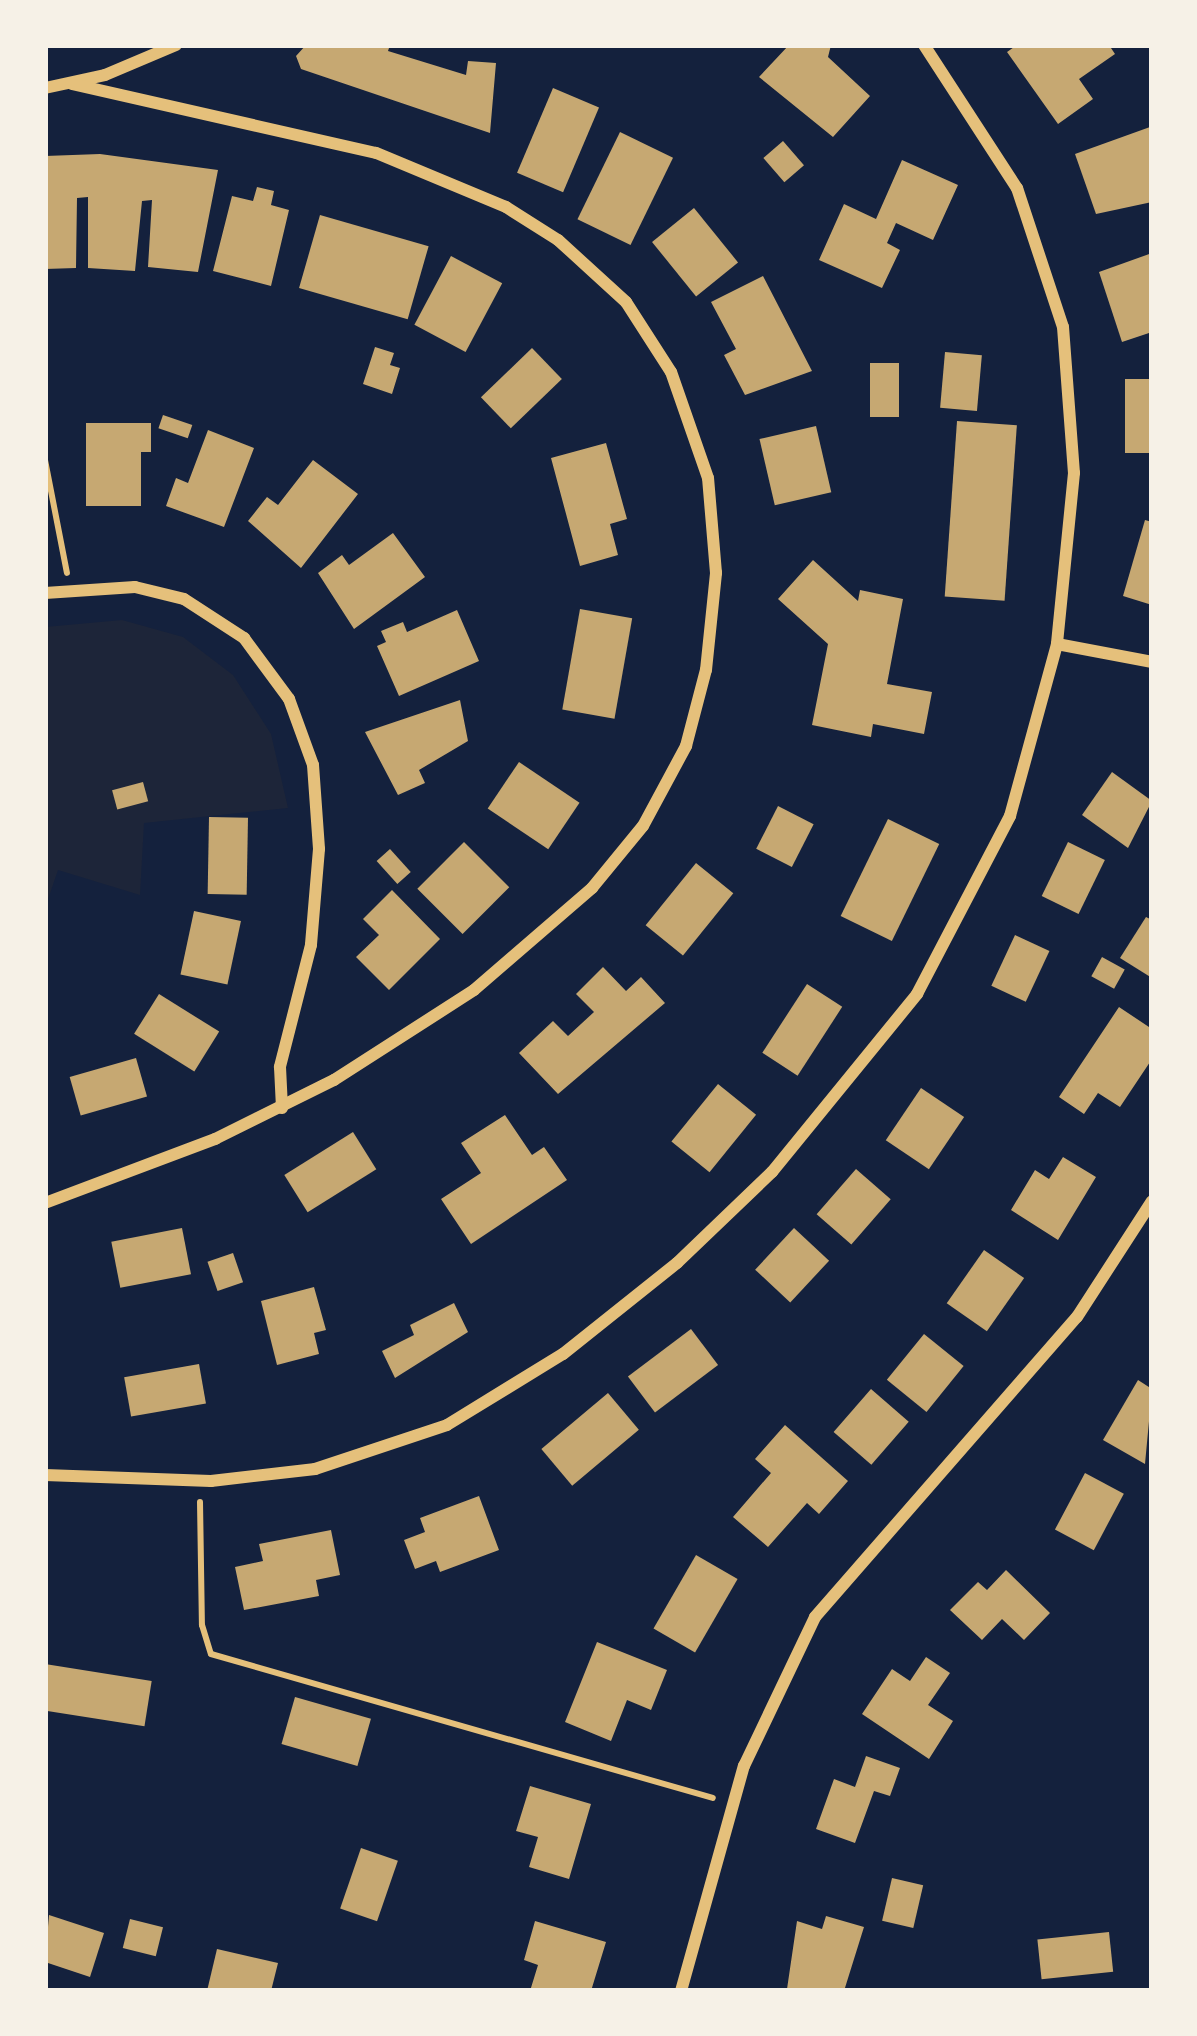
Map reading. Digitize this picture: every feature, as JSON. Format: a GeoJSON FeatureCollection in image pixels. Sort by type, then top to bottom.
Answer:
{"type":"FeatureCollection","features":[{"type":"Feature","properties":{"kind":"street"},"geometry":{"type":"LineString","coordinates":[[45,88],[72,84],[176,45]]}},
{"type":"Feature","properties":{"kind":"street"},"geometry":{"type":"LineString","coordinates":[[45,1475],[211,1481],[346,1461],[474,1412],[653,1283],[804,1138],[928,977],[1010,816],[1057,644],[1074,458],[1063,327],[1010,173],[924,45]]}},
{"type":"Feature","properties":{"kind":"street"},"geometry":{"type":"LineString","coordinates":[[45,1203],[283,1108],[474,990],[592,888],[643,826],[678,765],[702,689],[716,573],[711,495],[678,389],[640,320],[594,268],[523,216],[346,144],[72,84]]}},
{"type":"Feature","properties":{"kind":"street"},"geometry":{"type":"LineString","coordinates":[[45,593],[135,586],[207,611],[254,649],[296,715],[313,765],[320,849],[313,931],[280,1067],[283,1108]]}},
{"type":"Feature","properties":{"kind":"street"},"geometry":{"type":"LineString","coordinates":[[1057,644],[1152,662]]}},
{"type":"Feature","properties":{"kind":"street"},"geometry":{"type":"LineString","coordinates":[[681,1991],[734,1804],[784,1673],[815,1617],[1077,1317],[1152,1201]]}},
{"type":"Feature","properties":{"kind":"path"},"geometry":{"type":"LineString","coordinates":[[45,460],[70,589]]}},
{"type":"Feature","properties":{"kind":"path"},"geometry":{"type":"LineString","coordinates":[[201,1517],[202,1625],[211,1654],[734,1804]]}},
{"type":"Feature","properties":{"kind":"shaded area"},"geometry":{"type":"Polygon","coordinates":[[[122,620],[183,637],[233,675],[271,734],[288,808],[144,823],[140,895],[58,870],[45,908],[45,627],[122,620]]]}},
{"type":"Feature","properties":{"kind":"building"},"geometry":{"type":"Polygon","coordinates":[[[306,45],[390,45],[388,51],[466,75],[468,61],[496,63],[490,133],[301,69],[296,56],[306,45]]]}},
{"type":"Feature","properties":{"kind":"building"},"geometry":{"type":"Polygon","coordinates":[[[789,45],[831,45],[828,57],[870,96],[833,137],[759,77],[789,45]]]}},
{"type":"Feature","properties":{"kind":"building"},"geometry":{"type":"Polygon","coordinates":[[[1017,45],[1109,45],[1115,54],[1079,79],[1093,99],[1058,124],[1007,52],[1017,45]]]}},
{"type":"Feature","properties":{"kind":"building"},"geometry":{"type":"Polygon","coordinates":[[[553,88],[599,108],[563,192],[517,173],[553,88]]]}},
{"type":"Feature","properties":{"kind":"building"},"geometry":{"type":"Polygon","coordinates":[[[1150,127],[1152,202],[1096,214],[1075,154],[1150,127]]]}},
{"type":"Feature","properties":{"kind":"building"},"geometry":{"type":"Polygon","coordinates":[[[620,132],[673,158],[631,245],[577,219],[620,132]]]}},
{"type":"Feature","properties":{"kind":"building"},"geometry":{"type":"Polygon","coordinates":[[[783,141],[804,165],[784,182],[763,158],[783,141]]]}},
{"type":"Feature","properties":{"kind":"building"},"geometry":{"type":"Polygon","coordinates":[[[100,154],[218,170],[198,272],[148,267],[152,200],[142,201],[135,271],[88,268],[88,197],[77,198],[76,268],[45,269],[45,156],[100,154]]]}},
{"type":"Feature","properties":{"kind":"building"},"geometry":{"type":"Polygon","coordinates":[[[902,160],[958,185],[933,240],[896,223],[887,243],[900,250],[882,288],[819,260],[844,204],[876,219],[902,160]]]}},
{"type":"Feature","properties":{"kind":"building"},"geometry":{"type":"Polygon","coordinates":[[[257,187],[274,191],[271,205],[289,210],[271,286],[213,271],[232,196],[253,201],[257,187]]]}},
{"type":"Feature","properties":{"kind":"building"},"geometry":{"type":"Polygon","coordinates":[[[694,208],[738,262],[696,296],[652,242],[694,208]]]}},
{"type":"Feature","properties":{"kind":"building"},"geometry":{"type":"Polygon","coordinates":[[[320,215],[429,246],[408,319],[299,288],[320,215]]]}},
{"type":"Feature","properties":{"kind":"building"},"geometry":{"type":"Polygon","coordinates":[[[1152,253],[1152,332],[1122,342],[1099,272],[1152,253]]]}},
{"type":"Feature","properties":{"kind":"building"},"geometry":{"type":"Polygon","coordinates":[[[451,256],[502,283],[466,352],[414,325],[451,256]]]}},
{"type":"Feature","properties":{"kind":"building"},"geometry":{"type":"Polygon","coordinates":[[[763,276],[812,371],[745,395],[724,355],[736,349],[711,302],[763,276]]]}},
{"type":"Feature","properties":{"kind":"building"},"geometry":{"type":"Polygon","coordinates":[[[375,347],[394,353],[390,365],[400,368],[392,394],[363,384],[375,347]]]}},
{"type":"Feature","properties":{"kind":"building"},"geometry":{"type":"Polygon","coordinates":[[[532,348],[562,379],[511,428],[481,397],[532,348]]]}},
{"type":"Feature","properties":{"kind":"building"},"geometry":{"type":"Polygon","coordinates":[[[945,352],[982,355],[977,411],[940,408],[945,352]]]}},
{"type":"Feature","properties":{"kind":"building"},"geometry":{"type":"Polygon","coordinates":[[[870,363],[899,363],[899,417],[870,417],[870,363]]]}},
{"type":"Feature","properties":{"kind":"building"},"geometry":{"type":"Polygon","coordinates":[[[1125,379],[1152,379],[1152,453],[1125,453],[1125,379]]]}},
{"type":"Feature","properties":{"kind":"building"},"geometry":{"type":"Polygon","coordinates":[[[163,415],[192,425],[188,438],[158,428],[163,415]]]}},
{"type":"Feature","properties":{"kind":"building"},"geometry":{"type":"Polygon","coordinates":[[[957,421],[1017,425],[1005,601],[945,597],[957,421]]]}},
{"type":"Feature","properties":{"kind":"building"},"geometry":{"type":"Polygon","coordinates":[[[86,423],[151,423],[151,452],[141,452],[141,506],[86,506],[86,423]]]}},
{"type":"Feature","properties":{"kind":"building"},"geometry":{"type":"Polygon","coordinates":[[[816,426],[831,492],[775,505],[759,439],[816,426]]]}},
{"type":"Feature","properties":{"kind":"building"},"geometry":{"type":"Polygon","coordinates":[[[208,430],[254,448],[224,527],[166,506],[176,478],[188,483],[208,430]]]}},
{"type":"Feature","properties":{"kind":"building"},"geometry":{"type":"Polygon","coordinates":[[[606,443],[627,519],[610,524],[618,555],[580,566],[551,458],[606,443]]]}},
{"type":"Feature","properties":{"kind":"building"},"geometry":{"type":"Polygon","coordinates":[[[313,460],[358,494],[301,568],[248,521],[267,497],[278,505],[313,460]]]}},
{"type":"Feature","properties":{"kind":"building"},"geometry":{"type":"Polygon","coordinates":[[[1145,520],[1152,522],[1152,605],[1123,596],[1145,520]]]}},
{"type":"Feature","properties":{"kind":"building"},"geometry":{"type":"Polygon","coordinates":[[[393,533],[425,577],[354,629],[318,573],[342,555],[349,565],[393,533]]]}},
{"type":"Feature","properties":{"kind":"building"},"geometry":{"type":"Polygon","coordinates":[[[813,560],[858,601],[860,590],[903,599],[887,684],[932,692],[924,734],[873,724],[871,737],[812,725],[828,644],[778,599],[813,560]]]}},
{"type":"Feature","properties":{"kind":"building"},"geometry":{"type":"Polygon","coordinates":[[[580,609],[632,618],[614,719],[562,709],[580,609]]]}},
{"type":"Feature","properties":{"kind":"building"},"geometry":{"type":"Polygon","coordinates":[[[457,610],[479,661],[399,696],[377,646],[386,642],[381,631],[403,622],[407,632],[457,610]]]}},
{"type":"Feature","properties":{"kind":"building"},"geometry":{"type":"Polygon","coordinates":[[[460,700],[468,741],[419,770],[425,783],[398,795],[365,732],[460,700]]]}},
{"type":"Feature","properties":{"kind":"building"},"geometry":{"type":"Polygon","coordinates":[[[519,762],[580,803],[548,849],[488,808],[519,762]]]}},
{"type":"Feature","properties":{"kind":"building"},"geometry":{"type":"Polygon","coordinates":[[[1112,772],[1152,801],[1128,848],[1082,815],[1112,772]]]}},
{"type":"Feature","properties":{"kind":"building"},"geometry":{"type":"Polygon","coordinates":[[[143,782],[148,801],[117,810],[112,790],[143,782]]]}},
{"type":"Feature","properties":{"kind":"building"},"geometry":{"type":"Polygon","coordinates":[[[778,806],[814,824],[792,867],[756,849],[778,806]]]}},
{"type":"Feature","properties":{"kind":"building"},"geometry":{"type":"Polygon","coordinates":[[[209,817],[248,818],[247,895],[208,894],[209,817]]]}},
{"type":"Feature","properties":{"kind":"building"},"geometry":{"type":"Polygon","coordinates":[[[888,819],[939,844],[892,941],[841,916],[888,819]]]}},
{"type":"Feature","properties":{"kind":"building"},"geometry":{"type":"Polygon","coordinates":[[[464,842],[509,887],[463,934],[417,889],[464,842]]]}},
{"type":"Feature","properties":{"kind":"building"},"geometry":{"type":"Polygon","coordinates":[[[1068,842],[1105,860],[1079,914],[1042,896],[1068,842]]]}},
{"type":"Feature","properties":{"kind":"building"},"geometry":{"type":"Polygon","coordinates":[[[390,849],[411,872],[397,884],[377,861],[390,849]]]}},
{"type":"Feature","properties":{"kind":"building"},"geometry":{"type":"Polygon","coordinates":[[[696,863],[733,893],[683,955],[646,925],[696,863]]]}},
{"type":"Feature","properties":{"kind":"building"},"geometry":{"type":"Polygon","coordinates":[[[392,890],[440,939],[389,990],[356,957],[379,935],[363,919],[392,890]]]}},
{"type":"Feature","properties":{"kind":"building"},"geometry":{"type":"Polygon","coordinates":[[[194,911],[241,921],[227,985],[180,975],[194,911]]]}},
{"type":"Feature","properties":{"kind":"building"},"geometry":{"type":"Polygon","coordinates":[[[1146,917],[1152,920],[1152,978],[1120,958],[1146,917]]]}},
{"type":"Feature","properties":{"kind":"building"},"geometry":{"type":"Polygon","coordinates":[[[1015,935],[1049,951],[1026,1002],[991,986],[1015,935]]]}},
{"type":"Feature","properties":{"kind":"building"},"geometry":{"type":"Polygon","coordinates":[[[1102,957],[1125,970],[1114,989],[1091,976],[1102,957]]]}},
{"type":"Feature","properties":{"kind":"building"},"geometry":{"type":"Polygon","coordinates":[[[603,967],[626,991],[641,977],[665,1003],[558,1094],[519,1053],[553,1021],[568,1036],[594,1012],[576,994],[603,967]]]}},
{"type":"Feature","properties":{"kind":"building"},"geometry":{"type":"Polygon","coordinates":[[[807,984],[842,1007],[798,1076],[762,1053],[807,984]]]}},
{"type":"Feature","properties":{"kind":"building"},"geometry":{"type":"Polygon","coordinates":[[[159,994],[219,1032],[194,1071],[134,1034],[159,994]]]}},
{"type":"Feature","properties":{"kind":"building"},"geometry":{"type":"Polygon","coordinates":[[[1119,1007],[1152,1029],[1152,1059],[1120,1107],[1098,1093],[1084,1114],[1059,1097],[1119,1007]]]}},
{"type":"Feature","properties":{"kind":"building"},"geometry":{"type":"Polygon","coordinates":[[[136,1058],[147,1096],[81,1115],[70,1077],[136,1058]]]}},
{"type":"Feature","properties":{"kind":"building"},"geometry":{"type":"Polygon","coordinates":[[[718,1084],[756,1115],[710,1172],[671,1142],[718,1084]]]}},
{"type":"Feature","properties":{"kind":"building"},"geometry":{"type":"Polygon","coordinates":[[[921,1088],[964,1117],[929,1169],[886,1140],[921,1088]]]}},
{"type":"Feature","properties":{"kind":"building"},"geometry":{"type":"Polygon","coordinates":[[[505,1115],[532,1155],[544,1147],[567,1180],[471,1244],[441,1199],[481,1173],[461,1143],[505,1115]]]}},
{"type":"Feature","properties":{"kind":"building"},"geometry":{"type":"Polygon","coordinates":[[[353,1132],[376,1169],[308,1212],[284,1175],[353,1132]]]}},
{"type":"Feature","properties":{"kind":"building"},"geometry":{"type":"Polygon","coordinates":[[[1063,1157],[1096,1177],[1058,1240],[1011,1210],[1035,1170],[1049,1179],[1063,1157]]]}},
{"type":"Feature","properties":{"kind":"building"},"geometry":{"type":"Polygon","coordinates":[[[856,1169],[891,1199],[851,1244],[817,1214],[856,1169]]]}},
{"type":"Feature","properties":{"kind":"building"},"geometry":{"type":"Polygon","coordinates":[[[182,1228],[191,1274],[120,1288],[111,1242],[182,1228]]]}},
{"type":"Feature","properties":{"kind":"building"},"geometry":{"type":"Polygon","coordinates":[[[794,1228],[829,1261],[790,1302],[755,1270],[794,1228]]]}},
{"type":"Feature","properties":{"kind":"building"},"geometry":{"type":"Polygon","coordinates":[[[984,1250],[1024,1278],[987,1331],[947,1303],[984,1250]]]}},
{"type":"Feature","properties":{"kind":"building"},"geometry":{"type":"Polygon","coordinates":[[[233,1253],[243,1282],[218,1291],[207,1262],[233,1253]]]}},
{"type":"Feature","properties":{"kind":"building"},"geometry":{"type":"Polygon","coordinates":[[[314,1287],[326,1330],[314,1333],[319,1354],[277,1365],[261,1301],[314,1287]]]}},
{"type":"Feature","properties":{"kind":"building"},"geometry":{"type":"Polygon","coordinates":[[[454,1303],[468,1332],[395,1378],[382,1351],[414,1335],[410,1325],[454,1303]]]}},
{"type":"Feature","properties":{"kind":"building"},"geometry":{"type":"Polygon","coordinates":[[[691,1329],[718,1365],[655,1412],[628,1377],[691,1329]]]}},
{"type":"Feature","properties":{"kind":"building"},"geometry":{"type":"Polygon","coordinates":[[[924,1334],[964,1366],[927,1412],[887,1380],[924,1334]]]}},
{"type":"Feature","properties":{"kind":"building"},"geometry":{"type":"Polygon","coordinates":[[[199,1364],[206,1403],[131,1417],[124,1377],[199,1364]]]}},
{"type":"Feature","properties":{"kind":"building"},"geometry":{"type":"Polygon","coordinates":[[[1138,1380],[1152,1389],[1145,1464],[1103,1440],[1138,1380]]]}},
{"type":"Feature","properties":{"kind":"building"},"geometry":{"type":"Polygon","coordinates":[[[871,1389],[909,1422],[871,1465],[834,1432],[871,1389]]]}},
{"type":"Feature","properties":{"kind":"building"},"geometry":{"type":"Polygon","coordinates":[[[608,1393],[639,1430],[572,1486],[541,1449],[608,1393]]]}},
{"type":"Feature","properties":{"kind":"building"},"geometry":{"type":"Polygon","coordinates":[[[785,1425],[848,1481],[819,1514],[807,1503],[768,1547],[733,1517],[771,1473],[755,1459],[785,1425]]]}},
{"type":"Feature","properties":{"kind":"building"},"geometry":{"type":"Polygon","coordinates":[[[1085,1473],[1124,1494],[1094,1550],[1055,1530],[1085,1473]]]}},
{"type":"Feature","properties":{"kind":"building"},"geometry":{"type":"Polygon","coordinates":[[[479,1496],[499,1550],[440,1572],[436,1561],[415,1569],[404,1540],[425,1532],[420,1518],[479,1496]]]}},
{"type":"Feature","properties":{"kind":"building"},"geometry":{"type":"Polygon","coordinates":[[[331,1530],[340,1575],[316,1580],[319,1596],[244,1610],[235,1567],[263,1561],[259,1544],[331,1530]]]}},
{"type":"Feature","properties":{"kind":"building"},"geometry":{"type":"Polygon","coordinates":[[[696,1555],[738,1579],[695,1653],[654,1629],[696,1555]]]}},
{"type":"Feature","properties":{"kind":"building"},"geometry":{"type":"Polygon","coordinates":[[[1006,1570],[1050,1613],[1024,1640],[1002,1619],[982,1640],[950,1610],[978,1582],[987,1590],[1006,1570]]]}},
{"type":"Feature","properties":{"kind":"building"},"geometry":{"type":"Polygon","coordinates":[[[597,1642],[667,1670],[651,1710],[627,1700],[611,1741],[565,1722],[597,1642]]]}},
{"type":"Feature","properties":{"kind":"building"},"geometry":{"type":"Polygon","coordinates":[[[926,1657],[950,1673],[928,1705],[953,1721],[929,1759],[862,1714],[892,1669],[910,1681],[926,1657]]]}},
{"type":"Feature","properties":{"kind":"building"},"geometry":{"type":"Polygon","coordinates":[[[45,1664],[152,1681],[144,1726],[45,1711],[45,1664]]]}},
{"type":"Feature","properties":{"kind":"building"},"geometry":{"type":"Polygon","coordinates":[[[295,1697],[371,1719],[357,1766],[281,1744],[295,1697]]]}},
{"type":"Feature","properties":{"kind":"building"},"geometry":{"type":"Polygon","coordinates":[[[866,1756],[900,1768],[890,1796],[874,1791],[855,1843],[816,1829],[834,1779],[855,1787],[866,1756]]]}},
{"type":"Feature","properties":{"kind":"building"},"geometry":{"type":"Polygon","coordinates":[[[530,1786],[591,1804],[569,1879],[529,1867],[538,1837],[516,1831],[530,1786]]]}},
{"type":"Feature","properties":{"kind":"building"},"geometry":{"type":"Polygon","coordinates":[[[361,1848],[398,1861],[377,1921],[340,1909],[361,1848]]]}},
{"type":"Feature","properties":{"kind":"building"},"geometry":{"type":"Polygon","coordinates":[[[892,1878],[923,1885],[913,1928],[882,1921],[892,1878]]]}},
{"type":"Feature","properties":{"kind":"building"},"geometry":{"type":"Polygon","coordinates":[[[49,1915],[104,1933],[90,1977],[45,1962],[49,1915]]]}},
{"type":"Feature","properties":{"kind":"building"},"geometry":{"type":"Polygon","coordinates":[[[826,1916],[864,1927],[844,1991],[787,1989],[797,1921],[822,1929],[826,1916]]]}},
{"type":"Feature","properties":{"kind":"building"},"geometry":{"type":"Polygon","coordinates":[[[130,1919],[163,1927],[156,1956],[123,1948],[130,1919]]]}},
{"type":"Feature","properties":{"kind":"building"},"geometry":{"type":"Polygon","coordinates":[[[535,1921],[606,1942],[591,1991],[530,1991],[538,1965],[524,1960],[535,1921]]]}},
{"type":"Feature","properties":{"kind":"building"},"geometry":{"type":"Polygon","coordinates":[[[1109,1932],[1113,1972],[1042,1979],[1037,1940],[1109,1932]]]}},
{"type":"Feature","properties":{"kind":"building"},"geometry":{"type":"Polygon","coordinates":[[[217,1949],[278,1963],[271,1991],[207,1991],[217,1949]]]}}]}
